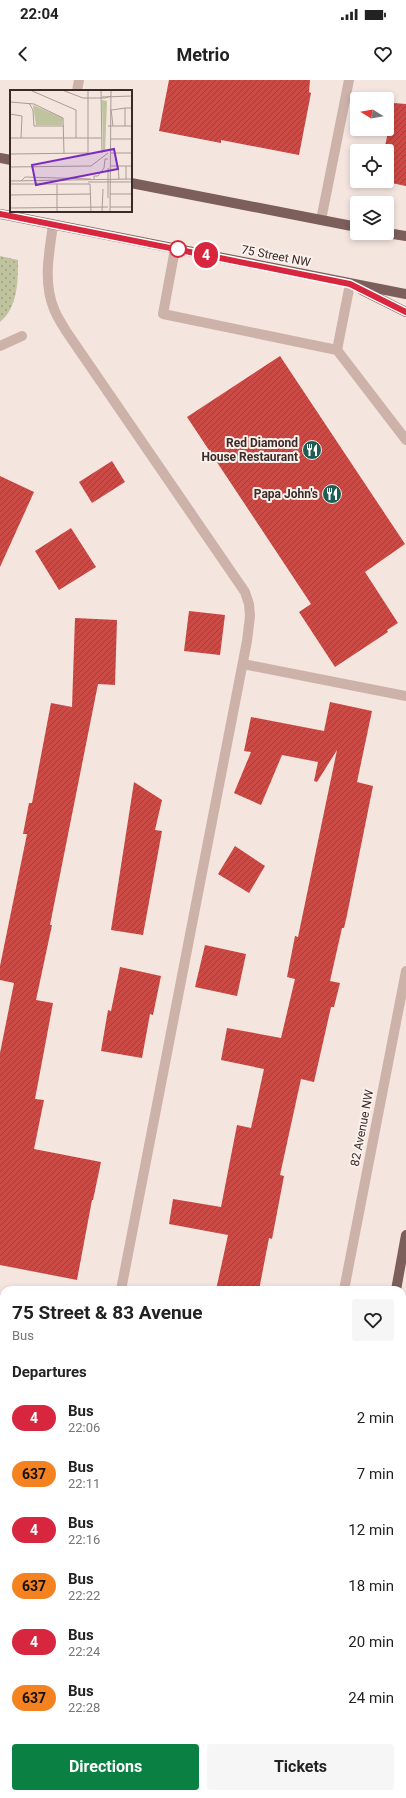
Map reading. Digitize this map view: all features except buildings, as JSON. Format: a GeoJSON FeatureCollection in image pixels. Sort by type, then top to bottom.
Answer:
{"type":"FeatureCollection","features":[{"type":"Feature","properties":{"kind":"main road"},"geometry":{"type":"LineString","coordinates":[[0,158],[10,160]]}},
{"type":"Feature","properties":{"kind":"main road"},"geometry":{"type":"LineString","coordinates":[[132,184],[350,226]]}},
{"type":"Feature","properties":{"kind":"main road","name":"75 Street NW"},"geometry":{"type":"LineString","coordinates":[[0,214],[406,294]]}},
{"type":"Feature","properties":{"kind":"main road"},"geometry":{"type":"LineString","coordinates":[[394,234],[406,236]]}},
{"type":"Feature","properties":{"kind":"main road"},"geometry":{"type":"LineString","coordinates":[[350,284],[406,312]]}},
{"type":"Feature","properties":{"kind":"main road"},"geometry":{"type":"LineString","coordinates":[[397,1286],[406,1235]]}},
{"type":"Feature","properties":{"kind":"street"},"geometry":{"type":"LineString","coordinates":[[77,90],[79,80]]}},
{"type":"Feature","properties":{"kind":"street"},"geometry":{"type":"LineString","coordinates":[[321,220],[349,80]]}},
{"type":"Feature","properties":{"kind":"street"},"geometry":{"type":"LineString","coordinates":[[53,225],[47,271],[49,292],[54,310],[66,331],[245,592],[249,604],[250,616],[243,664],[122,1286]]}},
{"type":"Feature","properties":{"kind":"street"},"geometry":{"type":"LineString","coordinates":[[175,249],[163,314],[337,350],[406,440]]}},
{"type":"Feature","properties":{"kind":"street"},"geometry":{"type":"LineString","coordinates":[[337,350],[350,284]]}},
{"type":"Feature","properties":{"kind":"street"},"geometry":{"type":"LineString","coordinates":[[0,346],[22,336]]}},
{"type":"Feature","properties":{"kind":"street"},"geometry":{"type":"LineString","coordinates":[[243,664],[406,696]]}},
{"type":"Feature","properties":{"kind":"street","name":"82 Avenue NW"},"geometry":{"type":"LineString","coordinates":[[345,1286],[406,971]]}},
{"type":"Feature","properties":{"kind":"green space"},"geometry":{"type":"Polygon","coordinates":[[[0,256],[18,260],[18,276],[14,301],[6,316],[0,322],[0,256]]]}},
{"type":"Feature","properties":{"kind":"bus line","name":"4"},"geometry":{"type":"LineString","coordinates":[[0,214],[350,284],[406,312]]}},
{"type":"Feature","properties":{"kind":"place","name":"Red Diamond House Restaurant"},"geometry":{"type":"Point","coordinates":[312,450]}},
{"type":"Feature","properties":{"kind":"place","name":"Papa John's"},"geometry":{"type":"Point","coordinates":[332,494]}}]}
